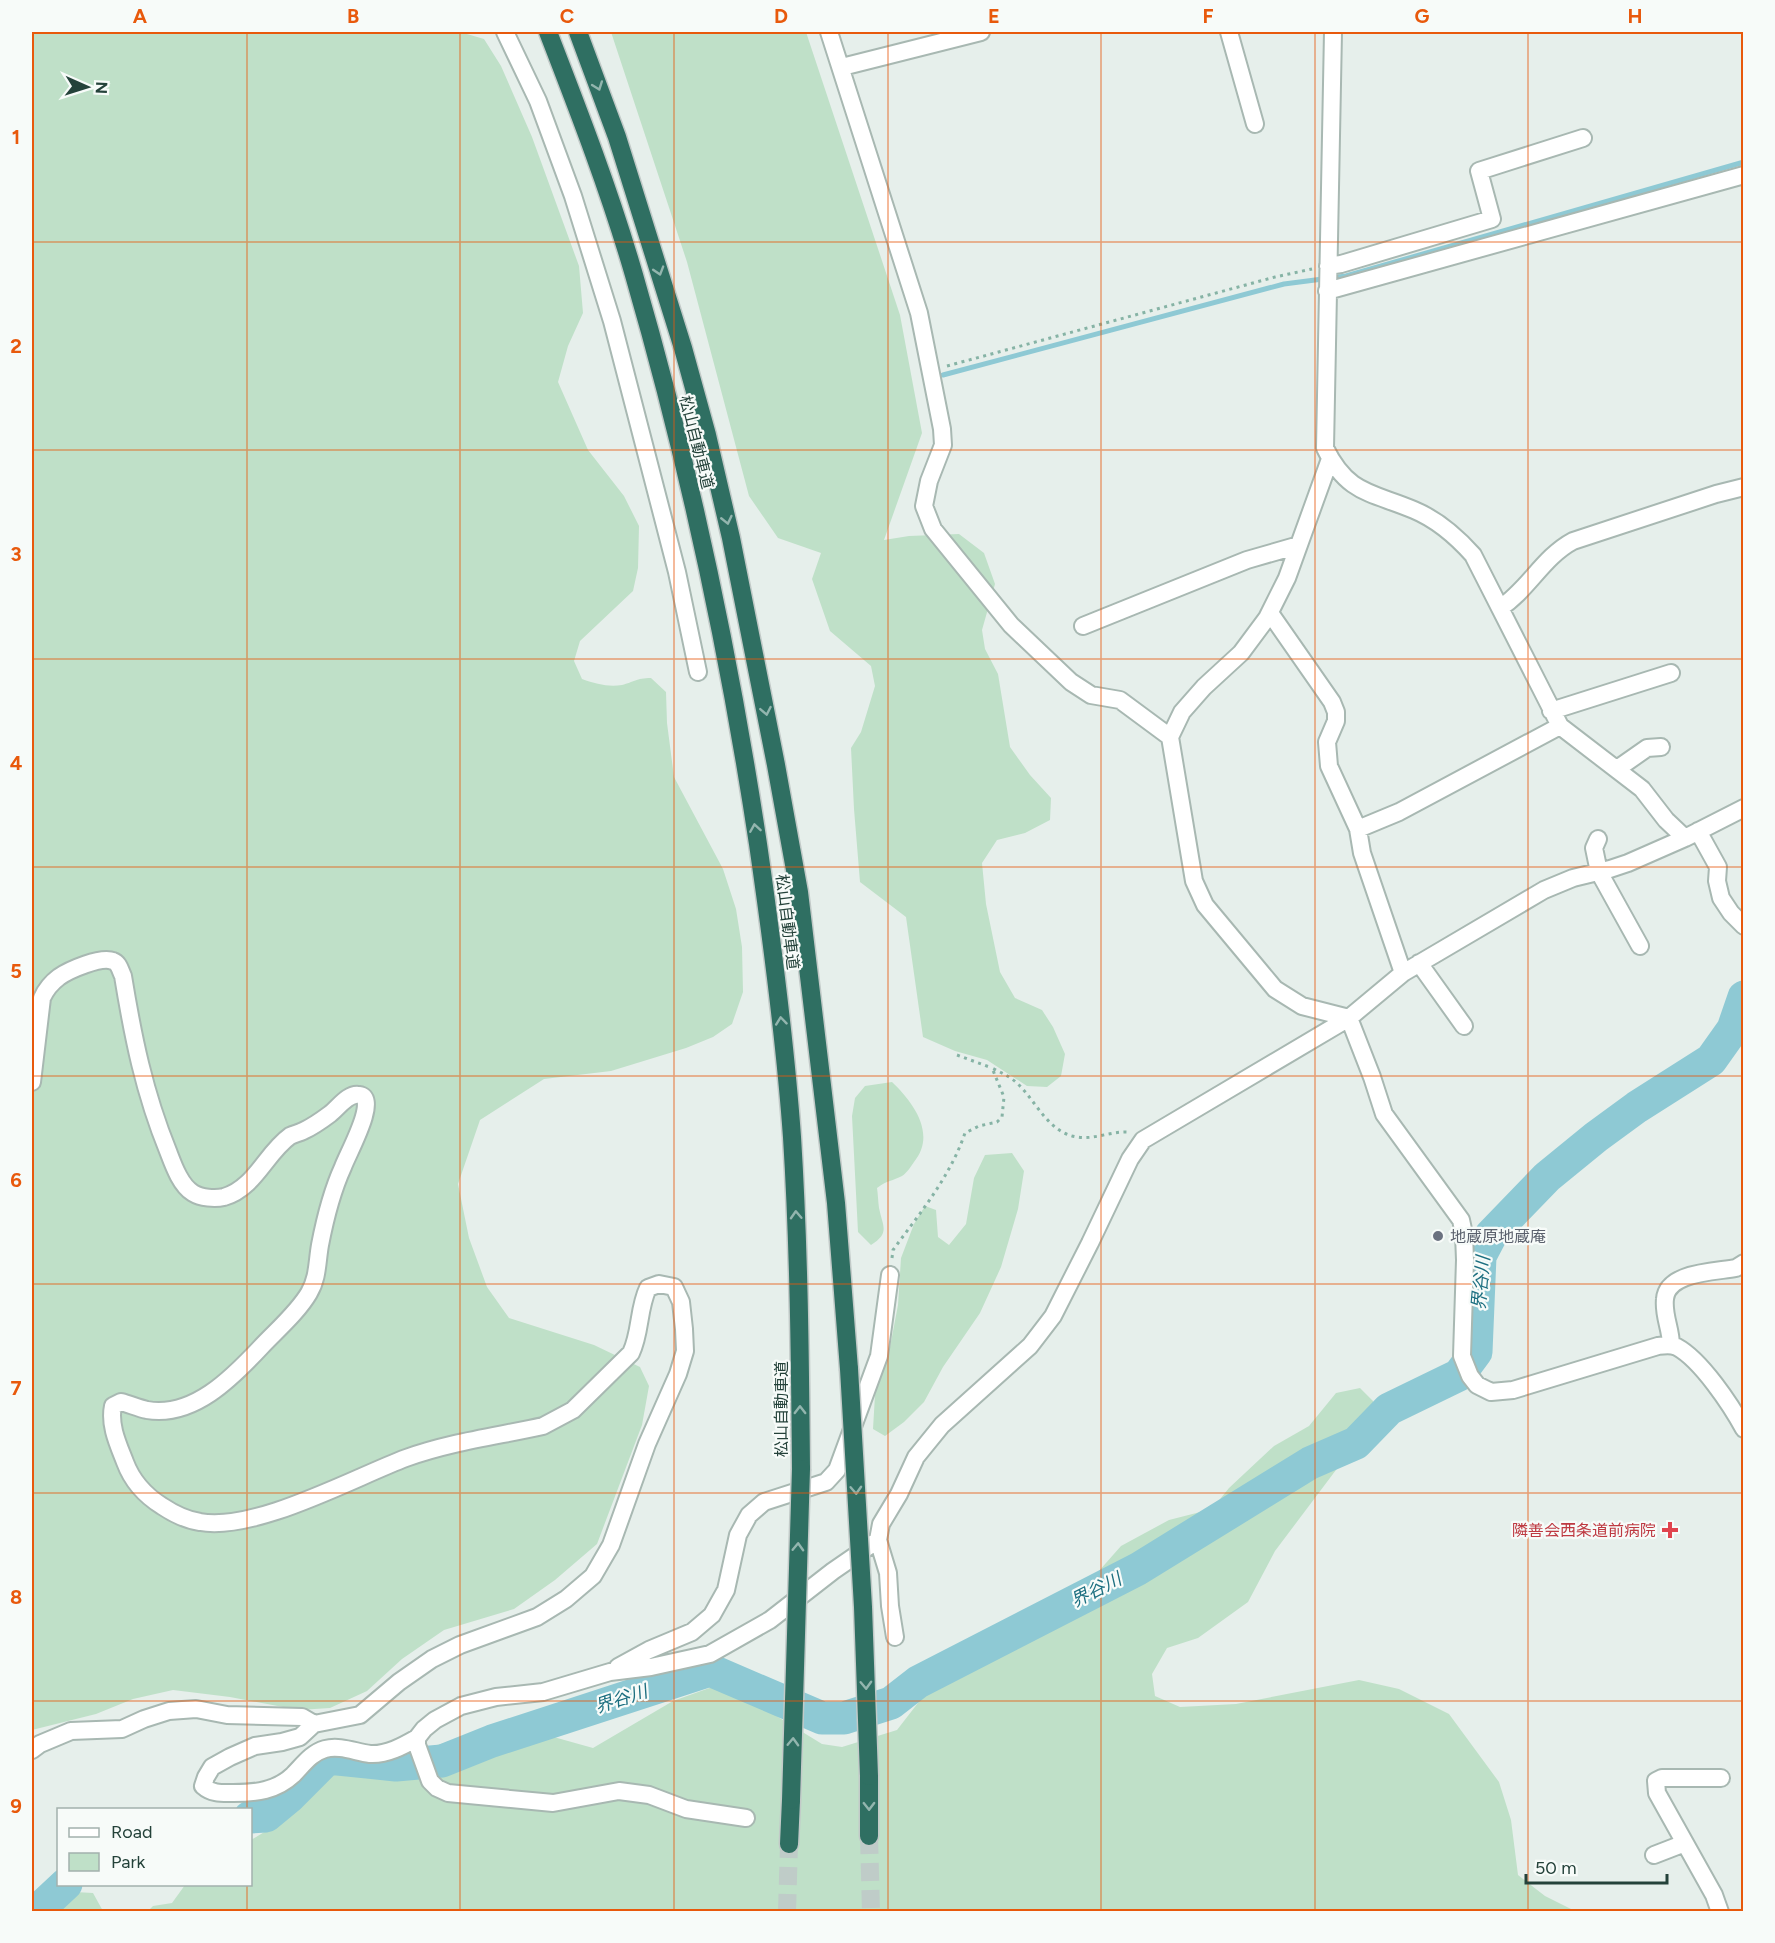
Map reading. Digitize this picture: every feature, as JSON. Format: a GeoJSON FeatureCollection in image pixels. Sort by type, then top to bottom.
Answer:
{"type":"FeatureCollection","features":[{"type":"Feature","properties":{"kind":"highway","name":"松山自動車道"},"geometry":{"type":"LineString","coordinates":[[548,32],[584,123],[634,273],[682,460],[721,629],[746,769],[771,943],[792,1134],[798,1253],[801,1469],[789,1844]]}},
{"type":"Feature","properties":{"kind":"highway","name":"松山自動車道"},"geometry":{"type":"LineString","coordinates":[[578,32],[617,136],[683,348],[707,435],[731,538],[799,892],[836,1203],[849,1369],[863,1607],[869,1836]]}},
{"type":"Feature","properties":{"kind":"street"},"geometry":{"type":"LineString","coordinates":[[505,32],[546,122],[573,196],[612,321],[677,572],[698,672]]}},
{"type":"Feature","properties":{"kind":"street"},"geometry":{"type":"LineString","coordinates":[[829,32],[842,67],[918,313],[930,370],[944,445],[929,481],[924,506],[933,529],[1011,625],[1071,682],[1091,695],[1120,700],[1170,737]]}},
{"type":"Feature","properties":{"kind":"street"},"geometry":{"type":"LineString","coordinates":[[842,67],[981,32]]}},
{"type":"Feature","properties":{"kind":"street"},"geometry":{"type":"LineString","coordinates":[[1229,32],[1255,124]]}},
{"type":"Feature","properties":{"kind":"street"},"geometry":{"type":"LineString","coordinates":[[1333,32],[1324,433],[1325,448],[1330,459],[1353,486],[1365,493],[1415,510],[1441,524],[1458,538],[1473,555],[1560,726],[1650,797],[1666,820],[1692,834],[1718,867],[1717,881],[1721,898],[1743,926]]}},
{"type":"Feature","properties":{"kind":"street"},"geometry":{"type":"LineString","coordinates":[[1328,278],[1341,264],[1492,219],[1479,171],[1583,138]]}},
{"type":"Feature","properties":{"kind":"street"},"geometry":{"type":"LineString","coordinates":[[1328,278],[1743,175]]}},
{"type":"Feature","properties":{"kind":"street"},"geometry":{"type":"LineString","coordinates":[[1330,459],[1287,578],[1270,613],[1241,653],[1204,687],[1182,712],[1170,737],[1194,881],[1205,905],[1275,989],[1302,1006],[1349,1018]]}},
{"type":"Feature","properties":{"kind":"street"},"geometry":{"type":"LineString","coordinates":[[1500,608],[1513,600],[1558,549],[1573,541],[1743,487]]}},
{"type":"Feature","properties":{"kind":"street"},"geometry":{"type":"LineString","coordinates":[[1083,626],[1247,560],[1299,545]]}},
{"type":"Feature","properties":{"kind":"street"},"geometry":{"type":"LineString","coordinates":[[1270,613],[1332,702],[1336,712],[1336,721],[1327,742],[1329,766],[1358,829],[1362,853],[1403,973]]}},
{"type":"Feature","properties":{"kind":"street"},"geometry":{"type":"LineString","coordinates":[[1551,711],[1671,673]]}},
{"type":"Feature","properties":{"kind":"street"},"geometry":{"type":"LineString","coordinates":[[1358,829],[1399,812],[1560,726]]}},
{"type":"Feature","properties":{"kind":"street"},"geometry":{"type":"LineString","coordinates":[[1617,769],[1647,748],[1661,747]]}},
{"type":"Feature","properties":{"kind":"street"},"geometry":{"type":"LineString","coordinates":[[895,1637],[888,1574],[878,1540],[881,1524],[899,1494],[916,1457],[942,1425],[1030,1346],[1053,1316],[1130,1159],[1143,1140],[1349,1018],[1403,973],[1544,890],[1573,878],[1628,863],[1743,808]]}},
{"type":"Feature","properties":{"kind":"street"},"geometry":{"type":"LineString","coordinates":[[1598,839],[1594,848],[1599,872],[1640,946]]}},
{"type":"Feature","properties":{"kind":"street"},"geometry":{"type":"LineString","coordinates":[[32,1082],[42,998],[46,989],[68,971],[104,960],[118,965],[123,976],[145,1087],[171,1160],[180,1178],[193,1193],[213,1198],[230,1193],[255,1175],[292,1135],[329,1115],[356,1094],[363,1095],[366,1099],[367,1108],[364,1118],[341,1170],[328,1210],[317,1273],[309,1294],[238,1372],[221,1386],[199,1399],[179,1408],[161,1410],[146,1410],[121,1402],[113,1406],[111,1416],[116,1438],[128,1471],[147,1496],[174,1514],[200,1522],[232,1522],[259,1517],[428,1451],[543,1426],[573,1410],[631,1353],[636,1343],[641,1303],[648,1288],[659,1284],[674,1287],[681,1302],[685,1351],[678,1374],[647,1444],[610,1545],[593,1576],[566,1599],[537,1617],[432,1659],[399,1682],[360,1715],[314,1724],[300,1737],[255,1746],[230,1757],[213,1767],[206,1777],[203,1786],[209,1792],[261,1791],[280,1785],[311,1756],[325,1749],[348,1749],[371,1754],[390,1752],[417,1742],[424,1729],[435,1720],[461,1706],[496,1697],[543,1692],[609,1671],[649,1650],[692,1632],[712,1615],[726,1590],[738,1535],[748,1515],[764,1502],[826,1482],[837,1470],[879,1356],[890,1275]]}},
{"type":"Feature","properties":{"kind":"street"},"geometry":{"type":"LineString","coordinates":[[1419,963],[1464,1026]]}},
{"type":"Feature","properties":{"kind":"street"},"geometry":{"type":"LineString","coordinates":[[1349,1018],[1384,1114],[1461,1220],[1465,1260],[1462,1356],[1470,1376],[1478,1385],[1491,1392],[1513,1390],[1658,1346],[1671,1345],[1689,1356],[1726,1397],[1743,1429]]}},
{"type":"Feature","properties":{"kind":"street"},"geometry":{"type":"LineString","coordinates":[[1671,1345],[1665,1298],[1670,1284],[1681,1278],[1736,1268],[1743,1263]]}},
{"type":"Feature","properties":{"kind":"street"},"geometry":{"type":"LineString","coordinates":[[609,1671],[651,1667],[710,1654],[770,1620],[833,1570],[878,1540]]}},
{"type":"Feature","properties":{"kind":"street"},"geometry":{"type":"LineString","coordinates":[[32,1750],[70,1731],[122,1729],[169,1711],[187,1709],[213,1711],[227,1715],[303,1717],[314,1724]]}},
{"type":"Feature","properties":{"kind":"street"},"geometry":{"type":"LineString","coordinates":[[417,1742],[430,1781],[437,1788],[448,1793],[499,1796],[553,1803],[619,1791],[649,1795],[686,1809],[746,1818]]}},
{"type":"Feature","properties":{"kind":"street"},"geometry":{"type":"LineString","coordinates":[[1720,1911],[1714,1895],[1657,1793],[1656,1782],[1662,1778],[1721,1778]]}},
{"type":"Feature","properties":{"kind":"street"},"geometry":{"type":"LineString","coordinates":[[1654,1855],[1685,1843]]}},
{"type":"Feature","properties":{"kind":"path"},"geometry":{"type":"LineString","coordinates":[[930,370],[1275,278],[1328,278]]}},
{"type":"Feature","properties":{"kind":"path"},"geometry":{"type":"LineString","coordinates":[[957,1055],[1010,1077],[1021,1087],[1040,1112],[1063,1133],[1079,1138],[1116,1131],[1130,1132],[1143,1140]]}},
{"type":"Feature","properties":{"kind":"path"},"geometry":{"type":"LineString","coordinates":[[890,1275],[893,1250],[944,1180],[965,1133],[979,1126],[997,1122],[1002,1117],[1004,1097],[992,1068]]}},
{"type":"Feature","properties":{"kind":"green space"},"geometry":{"type":"Polygon","coordinates":[[[32,32],[460,32],[484,39],[501,66],[532,137],[579,266],[583,313],[568,346],[558,382],[588,450],[624,496],[639,526],[638,568],[633,591],[580,641],[574,661],[582,679],[587,681],[617,686],[638,679],[651,678],[666,692],[667,723],[674,777],[723,869],[736,909],[742,947],[743,992],[732,1024],[713,1037],[686,1048],[611,1071],[544,1079],[480,1120],[458,1184],[469,1238],[487,1287],[509,1318],[594,1345],[640,1367],[649,1386],[642,1425],[597,1544],[555,1580],[514,1609],[444,1630],[402,1659],[367,1691],[330,1708],[299,1710],[230,1697],[173,1690],[133,1699],[96,1714],[32,1730],[32,32]]]}},
{"type":"Feature","properties":{"kind":"green space"},"geometry":{"type":"Polygon","coordinates":[[[611,32],[806,32],[900,315],[922,433],[884,540],[909,536],[959,534],[984,553],[995,584],[982,630],[985,649],[998,674],[1010,747],[1030,775],[1051,798],[1050,820],[1025,833],[997,840],[982,863],[986,904],[1000,972],[1015,998],[1042,1010],[1053,1027],[1065,1054],[1061,1076],[1047,1087],[1027,1086],[987,1060],[955,1051],[923,1037],[906,917],[860,882],[851,748],[861,732],[875,686],[871,666],[830,631],[812,579],[821,553],[778,538],[749,496],[687,262],[611,32]]]}},
{"type":"Feature","properties":{"kind":"green space"},"geometry":{"type":"Polygon","coordinates":[[[892,1082],[914,1109],[923,1130],[923,1140],[921,1151],[906,1173],[877,1188],[884,1229],[881,1237],[871,1245],[858,1232],[852,1116],[855,1098],[865,1086],[892,1082]]]}},
{"type":"Feature","properties":{"kind":"green space"},"geometry":{"type":"Polygon","coordinates":[[[1012,1153],[1024,1171],[1018,1209],[1001,1267],[980,1313],[943,1367],[924,1402],[904,1422],[885,1436],[873,1429],[875,1395],[890,1347],[898,1305],[901,1258],[914,1224],[925,1206],[936,1210],[938,1237],[949,1245],[966,1224],[974,1178],[985,1155],[1012,1153]]]}},
{"type":"Feature","properties":{"kind":"green space"},"geometry":{"type":"Polygon","coordinates":[[[1360,1388],[1373,1401],[1373,1416],[1342,1462],[1275,1551],[1248,1602],[1198,1638],[1167,1648],[1152,1674],[1155,1696],[1180,1707],[1236,1704],[1359,1680],[1399,1689],[1449,1714],[1499,1782],[1511,1820],[1518,1875],[1545,1896],[1575,1911],[147,1912],[153,1906],[172,1903],[184,1886],[252,1886],[252,1839],[281,1822],[306,1793],[330,1773],[456,1740],[507,1724],[593,1748],[673,1701],[715,1686],[765,1709],[822,1744],[842,1747],[897,1730],[928,1690],[1080,1610],[1098,1572],[1121,1546],[1169,1520],[1212,1509],[1229,1488],[1274,1446],[1309,1426],[1336,1393],[1360,1388]]]}},
{"type":"Feature","properties":{"kind":"green space"},"geometry":{"type":"Polygon","coordinates":[[[75,1892],[93,1893],[103,1911],[51,1911],[75,1892]]]}},
{"type":"Feature","properties":{"kind":"waterway"},"geometry":{"type":"LineString","coordinates":[[943,375],[1284,284],[1346,276],[1744,162]]}},
{"type":"Feature","properties":{"kind":"waterway","name":"界谷川"},"geometry":{"type":"LineString","coordinates":[[252,1817],[266,1816],[289,1797],[328,1758],[396,1765],[442,1761],[492,1741],[710,1670],[822,1718],[844,1718],[891,1703],[918,1682],[1138,1569],[1310,1463],[1356,1443],[1389,1409],[1459,1375],[1476,1352],[1480,1256],[1491,1235],[1547,1177],[1596,1137],[1637,1107],[1711,1060],[1733,1029],[1744,997]]}},
{"type":"Feature","properties":{"kind":"waterway","name":"界谷川"},"geometry":{"type":"LineString","coordinates":[[36,1912],[64,1886]]}},
{"type":"Feature","properties":{"kind":"tunnel"},"geometry":{"type":"LineString","coordinates":[[869,1836],[871,1912]]}},
{"type":"Feature","properties":{"kind":"tunnel"},"geometry":{"type":"LineString","coordinates":[[787,1912],[789,1844]]}},
{"type":"Feature","properties":{"kind":"place","name":"地蔵原地蔵庵"},"geometry":{"type":"Point","coordinates":[1438,1236]}},
{"type":"Feature","properties":{"kind":"place","name":"隣善会西条道前病院"},"geometry":{"type":"Point","coordinates":[1670,1530]}}]}
